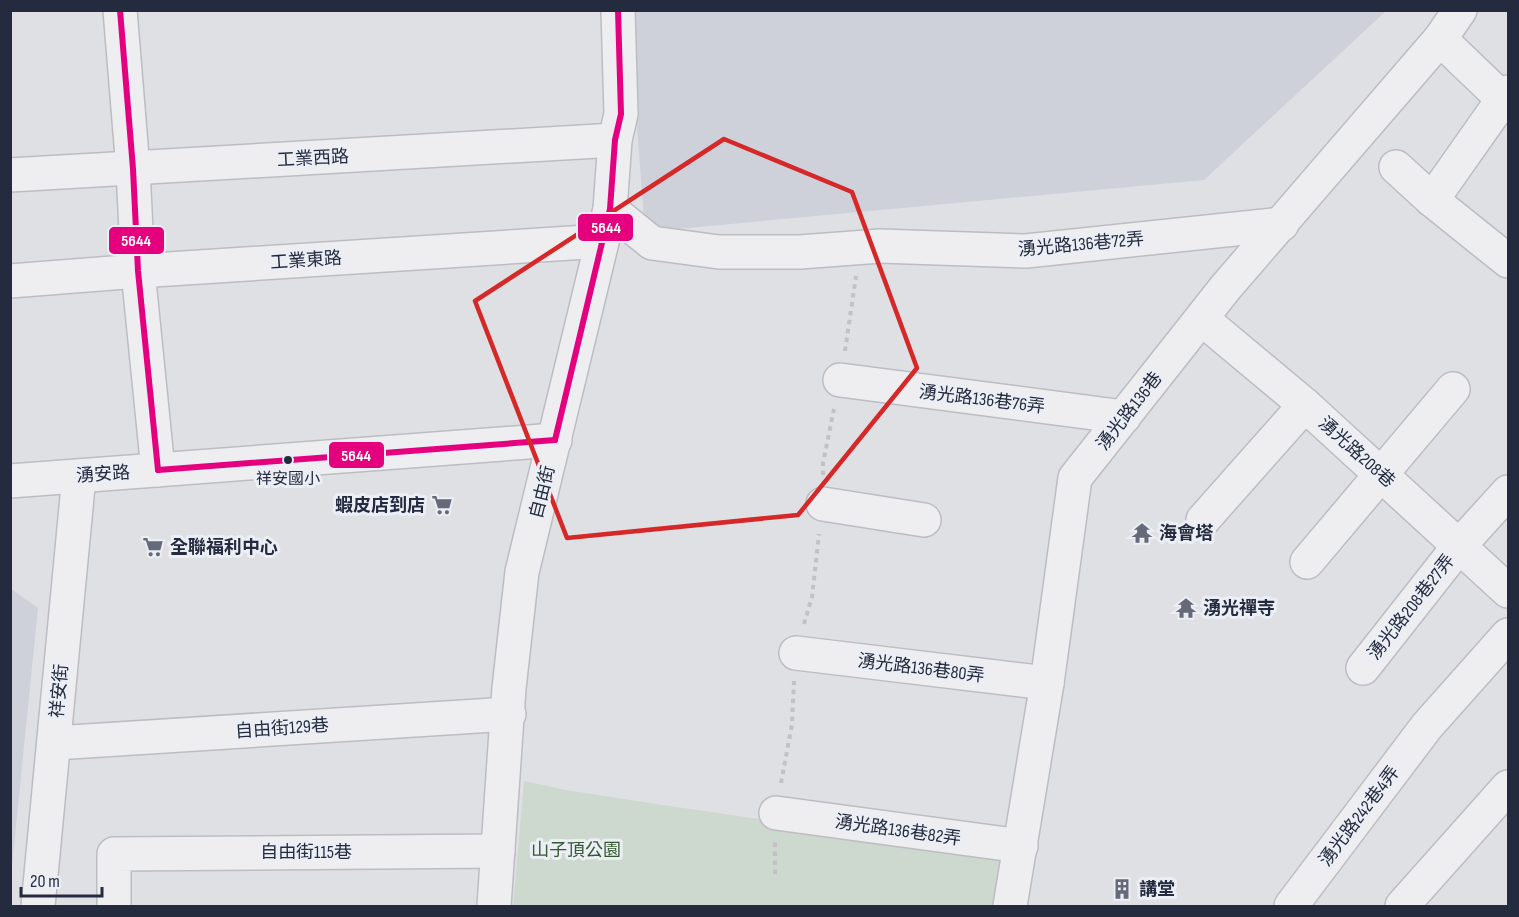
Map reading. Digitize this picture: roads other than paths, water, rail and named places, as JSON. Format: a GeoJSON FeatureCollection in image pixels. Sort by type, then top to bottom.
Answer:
{"type":"FeatureCollection","features":[{"type":"Feature","properties":{"kind":"street"},"geometry":{"type":"LineString","coordinates":[[120,10],[133,169],[138,271],[158,470]]}},
{"type":"Feature","properties":{"kind":"street","name":"自由街"},"geometry":{"type":"LineString","coordinates":[[494,906],[509,688],[522,573],[610,209],[615,140],[621,114],[618,10]]}},
{"type":"Feature","properties":{"kind":"street","name":"湧光路136巷"},"geometry":{"type":"LineString","coordinates":[[1010,906],[1047,683],[1075,478],[1226,287],[1440,39],[1460,10]]}},
{"type":"Feature","properties":{"kind":"street"},"geometry":{"type":"LineString","coordinates":[[1432,200],[1506,99],[1440,39]]}},
{"type":"Feature","properties":{"kind":"street","name":"工業西路"},"geometry":{"type":"LineString","coordinates":[[10,175],[615,140]]}},
{"type":"Feature","properties":{"kind":"street"},"geometry":{"type":"LineString","coordinates":[[1396,167],[1432,200],[1509,261]]}},
{"type":"Feature","properties":{"kind":"street","name":"湧光路136巷72弄"},"geometry":{"type":"LineString","coordinates":[[610,209],[652,243],[719,252],[800,252],[880,246],[1026,251],[1281,224]]}},
{"type":"Feature","properties":{"kind":"street","name":"工業東路"},"geometry":{"type":"LineString","coordinates":[[10,281],[602,241]]}},
{"type":"Feature","properties":{"kind":"street","name":"湧光路208巷"},"geometry":{"type":"LineString","coordinates":[[1202,319],[1305,405],[1509,591]]}},
{"type":"Feature","properties":{"kind":"street","name":"湧光路136巷76弄"},"geometry":{"type":"LineString","coordinates":[[840,380],[1124,417]]}},
{"type":"Feature","properties":{"kind":"street"},"geometry":{"type":"LineString","coordinates":[[1307,562],[1453,388]]}},
{"type":"Feature","properties":{"kind":"street"},"geometry":{"type":"LineString","coordinates":[[1203,520],[1305,405]]}},
{"type":"Feature","properties":{"kind":"street","name":"湧安路"},"geometry":{"type":"LineString","coordinates":[[10,481],[555,440]]}},
{"type":"Feature","properties":{"kind":"street","name":"祥安街"},"geometry":{"type":"LineString","coordinates":[[38,906],[79,476]]}},
{"type":"Feature","properties":{"kind":"street","name":"湧光路208巷27弄"},"geometry":{"type":"LineString","coordinates":[[1363,668],[1459,546],[1509,492]]}},
{"type":"Feature","properties":{"kind":"street"},"geometry":{"type":"LineString","coordinates":[[823,504],[924,520]]}},
{"type":"Feature","properties":{"kind":"street","name":"湧光路242巷4弄"},"geometry":{"type":"LineString","coordinates":[[1291,906],[1427,726],[1509,635]]}},
{"type":"Feature","properties":{"kind":"street","name":"湧光路136巷80弄"},"geometry":{"type":"LineString","coordinates":[[796,653],[1047,683]]}},
{"type":"Feature","properties":{"kind":"street","name":"自由街129巷"},"geometry":{"type":"LineString","coordinates":[[55,743],[509,714]]}},
{"type":"Feature","properties":{"kind":"street"},"geometry":{"type":"LineString","coordinates":[[1402,906],[1506,790]]}},
{"type":"Feature","properties":{"kind":"street","name":"湧光路136巷82弄"},"geometry":{"type":"LineString","coordinates":[[776,813],[1021,846]]}},
{"type":"Feature","properties":{"kind":"street","name":"自由街115巷"},"geometry":{"type":"LineString","coordinates":[[114,906],[114,854],[498,851]]}},
{"type":"Feature","properties":{"kind":"place","name":"祥安國小"},"geometry":{"type":"Point","coordinates":[288,460]}},
{"type":"Feature","properties":{"kind":"place","name":"蝦皮店到店"},"geometry":{"type":"Point","coordinates":[442,505]}},
{"type":"Feature","properties":{"kind":"place","name":"海會塔"},"geometry":{"type":"Point","coordinates":[1142,533]}},
{"type":"Feature","properties":{"kind":"place","name":"全聯福利中心"},"geometry":{"type":"Point","coordinates":[153,547]}},
{"type":"Feature","properties":{"kind":"place","name":"湧光禪寺"},"geometry":{"type":"Point","coordinates":[1186,608]}},
{"type":"Feature","properties":{"kind":"place","name":"講堂"},"geometry":{"type":"Point","coordinates":[1122,889]}},
{"type":"Feature","properties":{"kind":"park label","name":"山子頂公園"},"geometry":{"type":"Point","coordinates":[576,850]}}]}
